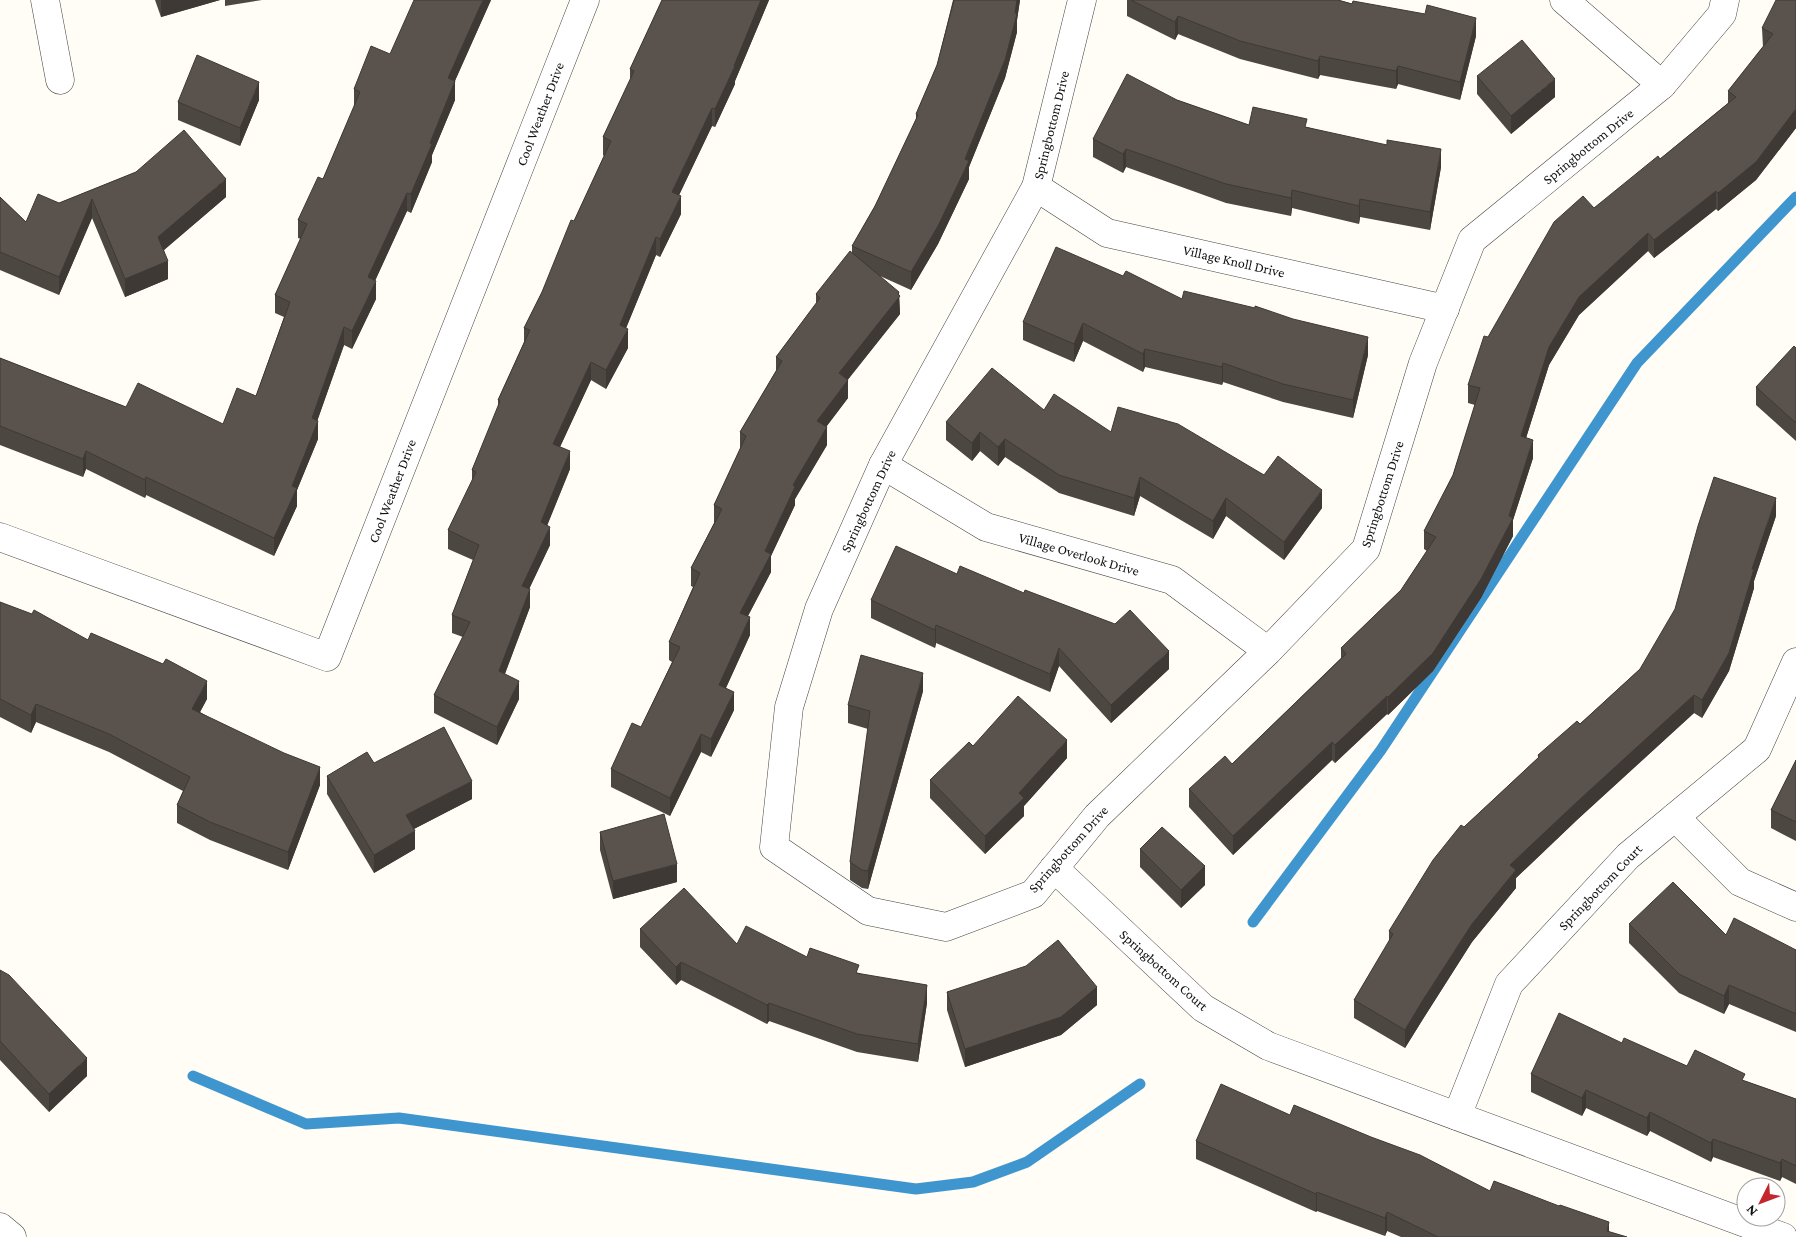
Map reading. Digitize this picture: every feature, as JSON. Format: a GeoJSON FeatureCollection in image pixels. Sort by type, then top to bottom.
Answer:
{"type":"FeatureCollection","features":[{"type":"Feature","properties":{"kind":"street"},"geometry":{"type":"LineString","coordinates":[[46,0],[60,80]]}},
{"type":"Feature","properties":{"kind":"street","name":"Cool Weather Drive"},"geometry":{"type":"LineString","coordinates":[[0,537],[327,658],[585,0]]}},
{"type":"Feature","properties":{"kind":"street","name":"Springbottom Drive"},"geometry":{"type":"LineString","coordinates":[[1082,0],[1036,186],[883,465],[819,609],[789,707],[774,847],[868,911],[946,927],[1033,894],[1097,816],[1268,651],[1366,549],[1423,363],[1472,240],[1662,85],[1722,14],[1725,0]]}},
{"type":"Feature","properties":{"kind":"street"},"geometry":{"type":"LineString","coordinates":[[1564,0],[1662,85]]}},
{"type":"Feature","properties":{"kind":"street","name":"Village Knoll Drive"},"geometry":{"type":"LineString","coordinates":[[1036,186],[1107,233],[1445,309]]}},
{"type":"Feature","properties":{"kind":"street","name":"Village Overlook Drive"},"geometry":{"type":"LineString","coordinates":[[883,465],[986,527],[1172,580],[1268,651]]}},
{"type":"Feature","properties":{"kind":"street","name":"Springbottom Court"},"geometry":{"type":"LineString","coordinates":[[1457,1116],[1509,984],[1628,856],[1757,749],[1796,662]]}},
{"type":"Feature","properties":{"kind":"street"},"geometry":{"type":"LineString","coordinates":[[1675,817],[1740,882],[1796,907]]}},
{"type":"Feature","properties":{"kind":"street","name":"Springbottom Court"},"geometry":{"type":"LineString","coordinates":[[1054,868],[1203,1008],[1268,1046],[1783,1237]]}},
{"type":"Feature","properties":{"kind":"street"},"geometry":{"type":"LineString","coordinates":[[0,1226],[12,1237]]}},
{"type":"Feature","properties":{"kind":"building"},"geometry":{"type":"Polygon","coordinates":[[[414,0],[483,0],[448,78],[455,81],[430,143],[432,144],[411,194],[407,193],[368,277],[376,281],[352,331],[344,327],[312,418],[318,421],[292,486],[297,488],[274,538],[146,477],[145,480],[86,451],[83,459],[0,426],[0,358],[126,407],[138,383],[223,424],[237,388],[256,396],[290,302],[275,295],[307,224],[298,220],[318,177],[323,179],[360,92],[354,89],[371,46],[390,54],[414,0]]]}},
{"type":"Feature","properties":{"kind":"building"},"geometry":{"type":"Polygon","coordinates":[[[662,0],[761,0],[735,66],[715,109],[712,108],[672,192],[681,196],[660,239],[656,237],[620,325],[628,329],[606,370],[591,362],[553,444],[570,451],[541,522],[550,527],[522,586],[530,589],[499,671],[519,681],[497,727],[434,695],[470,622],[452,615],[479,545],[448,530],[476,472],[472,470],[500,401],[498,400],[530,330],[524,328],[542,292],[571,220],[574,221],[611,141],[603,137],[634,71],[630,69],[662,0]]]}},
{"type":"Feature","properties":{"kind":"building"},"geometry":{"type":"Polygon","coordinates":[[[954,0],[1017,0],[1015,13],[1017,14],[1005,60],[965,159],[969,161],[938,226],[911,272],[852,246],[875,206],[918,115],[916,114],[937,65],[954,0]]]}},
{"type":"Feature","properties":{"kind":"building"},"geometry":{"type":"Polygon","coordinates":[[[1131,0],[1338,0],[1352,4],[1353,1],[1425,14],[1427,5],[1476,18],[1460,82],[1398,66],[1396,71],[1320,56],[1318,61],[1240,41],[1178,16],[1175,22],[1131,0]]]}},
{"type":"Feature","properties":{"kind":"building"},"geometry":{"type":"Polygon","coordinates":[[[1776,0],[1796,0],[1796,109],[1756,162],[1718,193],[1716,191],[1654,240],[1648,233],[1579,297],[1549,347],[1521,436],[1533,440],[1509,516],[1513,518],[1481,579],[1433,653],[1335,745],[1332,742],[1233,836],[1189,789],[1225,756],[1232,764],[1346,654],[1341,648],[1401,590],[1436,537],[1424,531],[1453,475],[1480,388],[1468,385],[1484,336],[1488,337],[1554,222],[1583,196],[1594,208],[1658,156],[1660,159],[1736,97],[1728,91],[1773,34],[1762,28],[1776,0]]]}},
{"type":"Feature","properties":{"kind":"building"},"geometry":{"type":"Polygon","coordinates":[[[1522,40],[1555,79],[1511,116],[1477,76],[1522,40]]]}},
{"type":"Feature","properties":{"kind":"building"},"geometry":{"type":"Polygon","coordinates":[[[197,55],[259,82],[240,128],[178,102],[197,55]]]}},
{"type":"Feature","properties":{"kind":"building"},"geometry":{"type":"Polygon","coordinates":[[[1127,74],[1177,100],[1249,125],[1253,107],[1307,119],[1305,127],[1387,145],[1387,140],[1441,149],[1430,212],[1360,199],[1359,206],[1292,190],[1291,198],[1226,184],[1126,149],[1123,154],[1093,139],[1127,74]]]}},
{"type":"Feature","properties":{"kind":"building"},"geometry":{"type":"Polygon","coordinates":[[[184,130],[226,179],[158,237],[168,261],[125,279],[92,199],[59,277],[0,252],[0,197],[26,222],[38,194],[59,203],[136,172],[184,130]]]}},
{"type":"Feature","properties":{"kind":"building"},"geometry":{"type":"Polygon","coordinates":[[[1056,247],[1123,276],[1126,271],[1182,299],[1184,291],[1255,308],[1255,306],[1293,319],[1368,337],[1353,400],[1283,384],[1223,363],[1222,367],[1145,349],[1143,354],[1083,323],[1074,344],[1023,322],[1056,247]]]}},
{"type":"Feature","properties":{"kind":"building"},"geometry":{"type":"Polygon","coordinates":[[[850,251],[899,292],[900,296],[839,373],[848,380],[817,421],[827,427],[793,485],[795,487],[765,551],[771,554],[740,613],[750,617],[719,685],[734,692],[711,739],[701,734],[670,798],[611,769],[632,723],[641,727],[680,647],[669,642],[700,573],[691,568],[722,509],[714,505],[746,436],[740,432],[782,361],[776,357],[820,298],[816,294],[850,251]]]}},
{"type":"Feature","properties":{"kind":"building"},"geometry":{"type":"Polygon","coordinates":[[[1794,346],[1796,348],[1796,423],[1756,387],[1794,346]]]}},
{"type":"Feature","properties":{"kind":"building"},"geometry":{"type":"Polygon","coordinates":[[[992,368],[1044,410],[1054,394],[1111,432],[1118,407],[1178,424],[1264,475],[1278,456],[1322,490],[1284,542],[1226,498],[1213,521],[1140,477],[1134,498],[1059,475],[1005,439],[998,447],[980,432],[972,443],[946,422],[992,368]]]}},
{"type":"Feature","properties":{"kind":"building"},"geometry":{"type":"Polygon","coordinates":[[[1714,477],[1776,498],[1752,569],[1754,569],[1729,653],[1702,700],[1694,695],[1510,865],[1516,870],[1472,924],[1405,1030],[1354,1000],[1393,934],[1389,931],[1433,860],[1461,825],[1464,827],[1539,757],[1538,755],[1577,721],[1580,724],[1640,669],[1675,609],[1714,477]]]}},
{"type":"Feature","properties":{"kind":"building"},"geometry":{"type":"Polygon","coordinates":[[[896,546],[957,574],[960,566],[1024,593],[1025,590],[1115,624],[1130,610],[1169,651],[1111,705],[1059,648],[1050,674],[936,625],[935,630],[871,600],[896,546]]]}},
{"type":"Feature","properties":{"kind":"building"},"geometry":{"type":"Polygon","coordinates":[[[0,602],[32,614],[34,610],[88,640],[91,633],[163,664],[166,659],[207,681],[192,709],[284,753],[320,767],[288,852],[210,822],[177,805],[190,777],[109,734],[36,704],[31,715],[0,699],[0,602]]]}},
{"type":"Feature","properties":{"kind":"building"},"geometry":{"type":"Polygon","coordinates":[[[861,655],[923,673],[868,871],[862,870],[850,862],[870,711],[848,705],[861,655]]]}},
{"type":"Feature","properties":{"kind":"building"},"geometry":{"type":"Polygon","coordinates":[[[1018,696],[1067,740],[1019,793],[1024,798],[985,836],[930,780],[969,742],[973,746],[1018,696]]]}},
{"type":"Feature","properties":{"kind":"building"},"geometry":{"type":"Polygon","coordinates":[[[444,727],[472,781],[406,815],[415,831],[374,855],[327,776],[367,752],[374,763],[444,727]]]}},
{"type":"Feature","properties":{"kind":"building"},"geometry":{"type":"Polygon","coordinates":[[[1796,760],[1796,822],[1771,810],[1796,760]]]}},
{"type":"Feature","properties":{"kind":"building"},"geometry":{"type":"Polygon","coordinates":[[[664,814],[677,864],[613,881],[600,832],[664,814]]]}},
{"type":"Feature","properties":{"kind":"building"},"geometry":{"type":"Polygon","coordinates":[[[1162,827],[1205,866],[1181,890],[1140,849],[1162,827]]]}},
{"type":"Feature","properties":{"kind":"building"},"geometry":{"type":"Polygon","coordinates":[[[1673,882],[1726,935],[1734,918],[1796,950],[1796,1014],[1729,985],[1724,996],[1679,974],[1629,924],[1673,882]]]}},
{"type":"Feature","properties":{"kind":"building"},"geometry":{"type":"Polygon","coordinates":[[[684,888],[737,944],[746,926],[807,957],[810,948],[859,965],[856,973],[927,985],[918,1044],[857,1034],[769,1003],[767,1005],[681,962],[676,967],[640,929],[684,888]]]}},
{"type":"Feature","properties":{"kind":"building"},"geometry":{"type":"Polygon","coordinates":[[[1058,940],[1097,987],[1061,1017],[965,1049],[947,992],[1026,966],[1058,940]]]}},
{"type":"Feature","properties":{"kind":"building"},"geometry":{"type":"Polygon","coordinates":[[[0,970],[9,975],[87,1058],[49,1094],[0,1041],[0,970]]]}},
{"type":"Feature","properties":{"kind":"building"},"geometry":{"type":"Polygon","coordinates":[[[1559,1013],[1622,1043],[1624,1038],[1687,1066],[1695,1050],[1745,1074],[1742,1080],[1796,1099],[1796,1166],[1782,1159],[1780,1163],[1713,1139],[1711,1143],[1650,1112],[1647,1118],[1586,1090],[1582,1098],[1531,1074],[1559,1013]]]}},
{"type":"Feature","properties":{"kind":"building"},"geometry":{"type":"Polygon","coordinates":[[[1221,1084],[1290,1115],[1294,1105],[1420,1155],[1490,1191],[1494,1181],[1559,1206],[1609,1222],[1607,1231],[1627,1237],[1438,1237],[1387,1212],[1385,1218],[1317,1192],[1316,1194],[1196,1141],[1221,1084]]]}},
{"type":"Feature","properties":{"kind":"waterway"},"geometry":{"type":"LineString","coordinates":[[1253,922],[1381,750],[1637,363],[1796,197]]}},
{"type":"Feature","properties":{"kind":"waterway"},"geometry":{"type":"LineString","coordinates":[[193,1076],[306,1124],[399,1118],[916,1189],[973,1182],[1027,1162],[1140,1084]]}}]}
